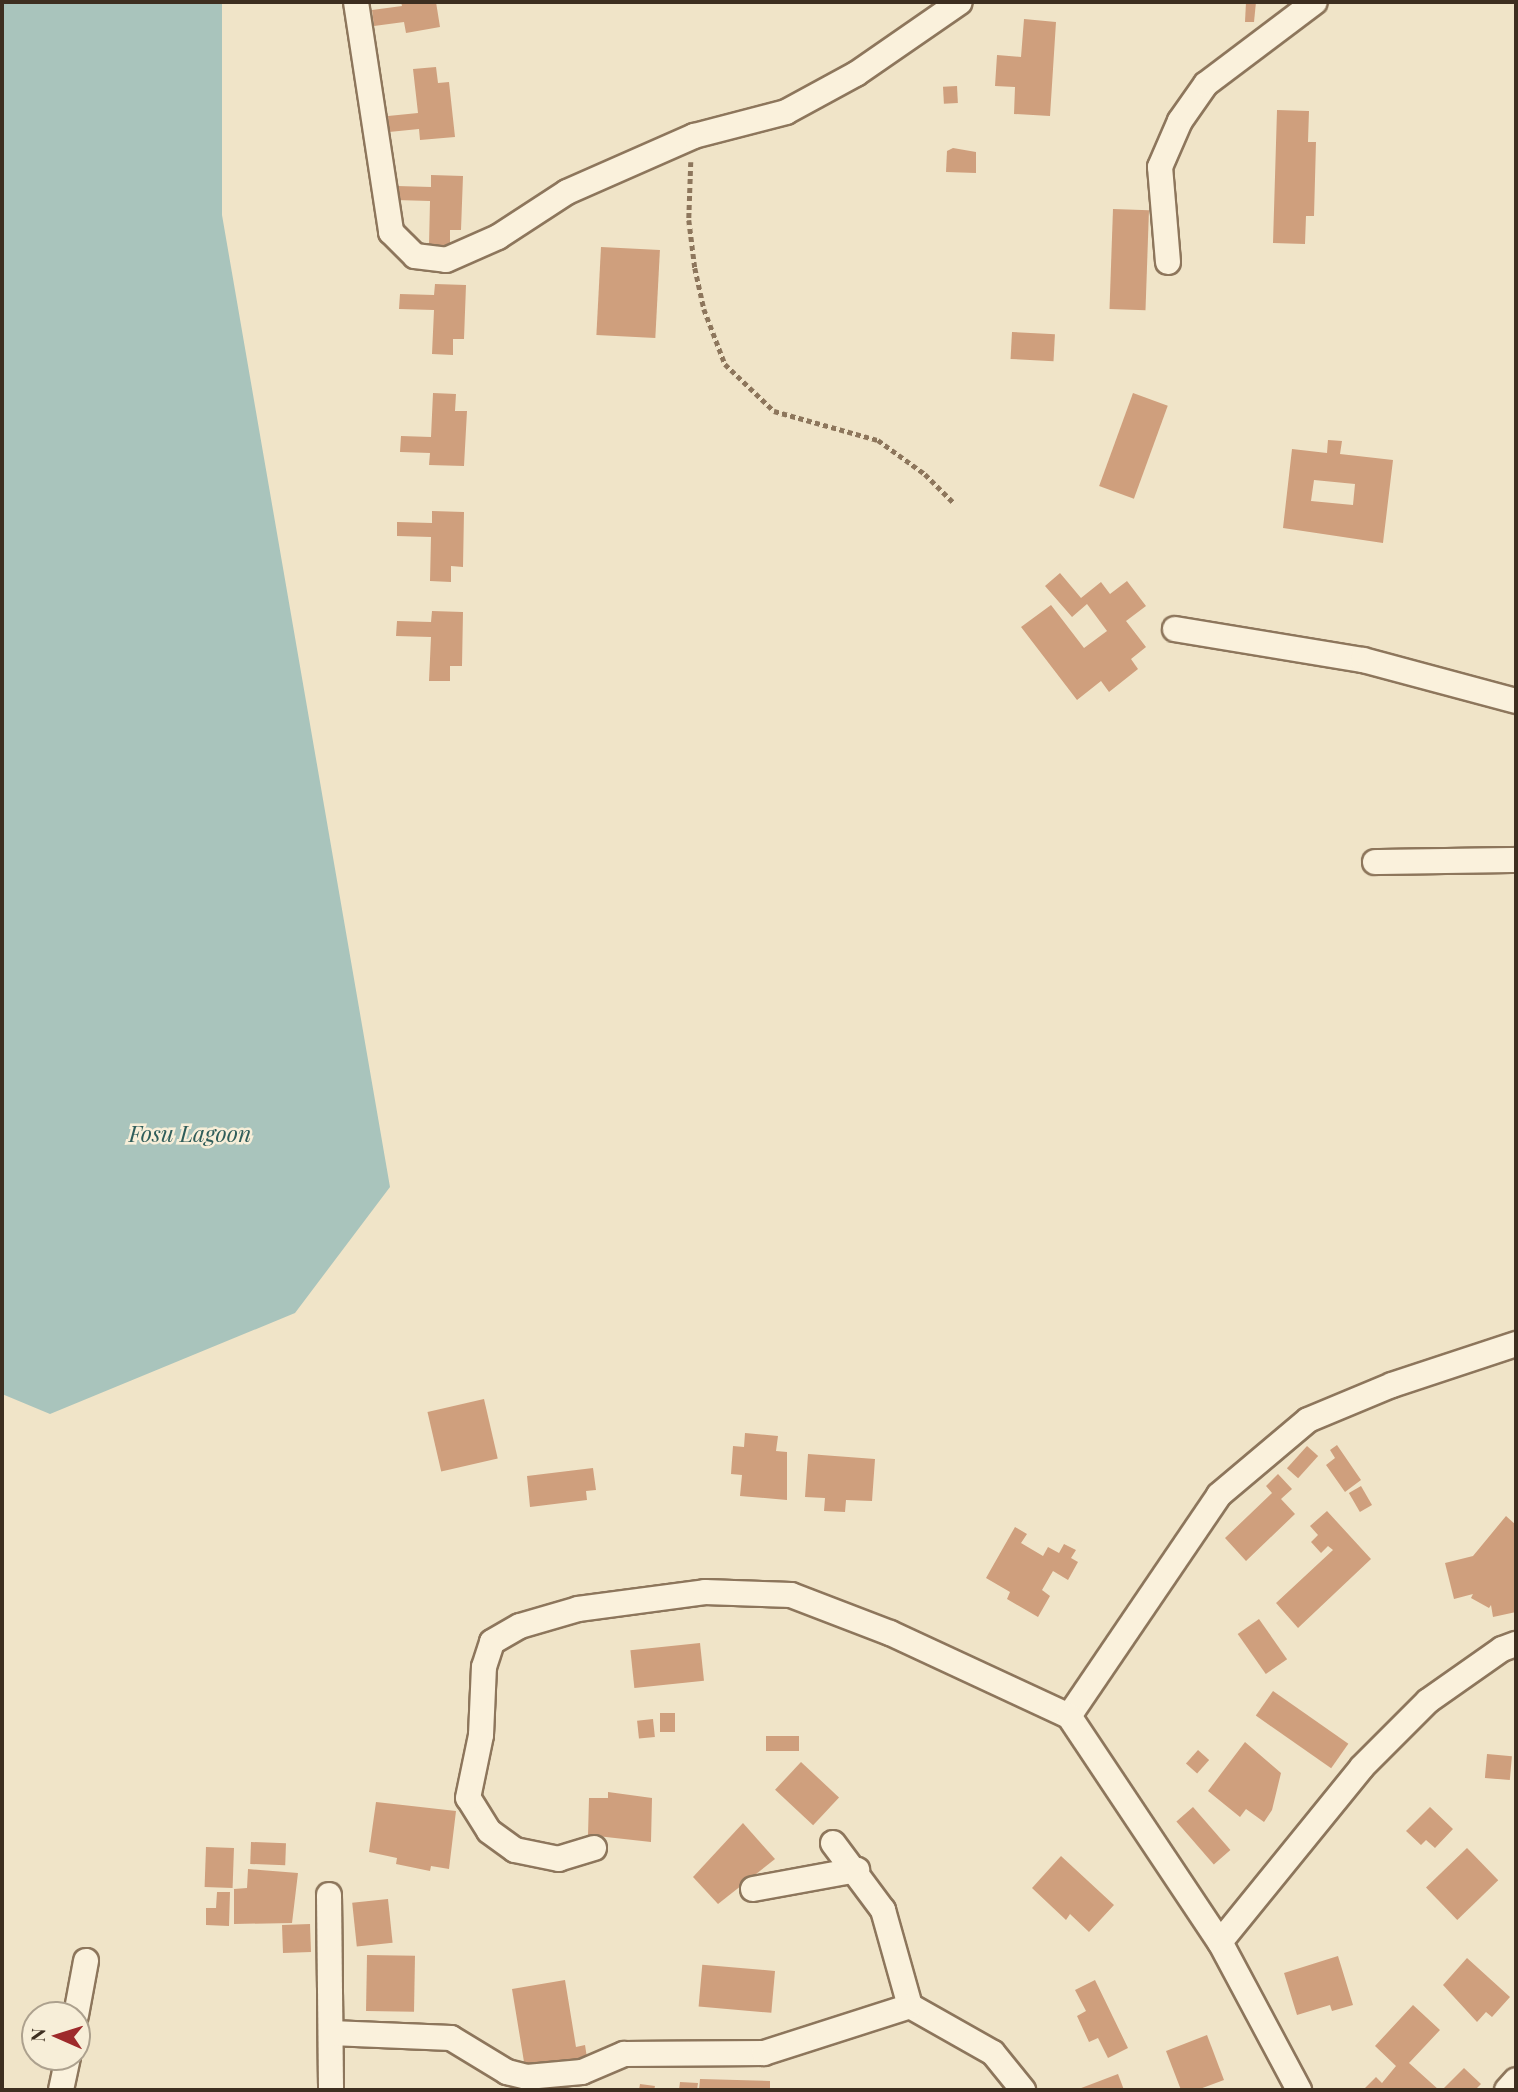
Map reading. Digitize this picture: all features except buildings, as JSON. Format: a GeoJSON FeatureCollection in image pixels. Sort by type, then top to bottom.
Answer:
{"type":"FeatureCollection","features":[{"type":"Feature","properties":{"kind":"street"},"geometry":{"type":"LineString","coordinates":[[356,2],[383,198],[391,232],[415,256],[446,260],[498,237],[567,192],[694,136],[786,112],[856,74],[960,2]]}},
{"type":"Feature","properties":{"kind":"street"},"geometry":{"type":"LineString","coordinates":[[1168,262],[1160,167],[1181,121],[1206,84],[1315,2]]}},
{"type":"Feature","properties":{"kind":"street"},"geometry":{"type":"LineString","coordinates":[[1175,629],[1363,660],[1516,701]]}},
{"type":"Feature","properties":{"kind":"street"},"geometry":{"type":"LineString","coordinates":[[1375,862],[1516,860]]}},
{"type":"Feature","properties":{"kind":"street"},"geometry":{"type":"LineString","coordinates":[[1069,1716],[1219,1496],[1308,1420],[1392,1385],[1516,1344]]}},
{"type":"Feature","properties":{"kind":"street"},"geometry":{"type":"LineString","coordinates":[[594,1848],[559,1858],[515,1850],[489,1831],[468,1798],[481,1735],[484,1667],[492,1642],[520,1626],[578,1609],[705,1592],[791,1595],[890,1633],[1069,1716],[1220,1942],[1298,2090]]}},
{"type":"Feature","properties":{"kind":"street"},"geometry":{"type":"LineString","coordinates":[[1220,1942],[1362,1767],[1419,1710],[1502,1649],[1516,1644]]}},
{"type":"Feature","properties":{"kind":"street"},"geometry":{"type":"LineString","coordinates":[[834,1843],[857,1870],[883,1910],[910,2006],[993,2053],[1023,2090]]}},
{"type":"Feature","properties":{"kind":"street"},"geometry":{"type":"LineString","coordinates":[[753,1889],[857,1870]]}},
{"type":"Feature","properties":{"kind":"street"},"geometry":{"type":"LineString","coordinates":[[329,1895],[331,2090]]}},
{"type":"Feature","properties":{"kind":"street"},"geometry":{"type":"LineString","coordinates":[[79,2001],[86,1961]]}},
{"type":"Feature","properties":{"kind":"street"},"geometry":{"type":"LineString","coordinates":[[331,2033],[451,2038],[507,2072],[527,2077],[582,2072],[624,2054],[764,2053],[910,2006]]}},
{"type":"Feature","properties":{"kind":"street"},"geometry":{"type":"LineString","coordinates":[[61,2090],[65,2071]]}},
{"type":"Feature","properties":{"kind":"street"},"geometry":{"type":"LineString","coordinates":[[1507,2090],[1516,2080]]}},
{"type":"Feature","properties":{"kind":"path"},"geometry":{"type":"LineString","coordinates":[[694,136],[688,220],[704,309],[724,364],[774,411],[878,440],[925,474],[955,504]]}},
{"type":"Feature","properties":{"kind":"water","name":"Fosu Lagoon"},"geometry":{"type":"Polygon","coordinates":[[[2,2],[222,2],[222,215],[390,1187],[295,1313],[50,1414],[2,1394],[2,2]]]}}]}
